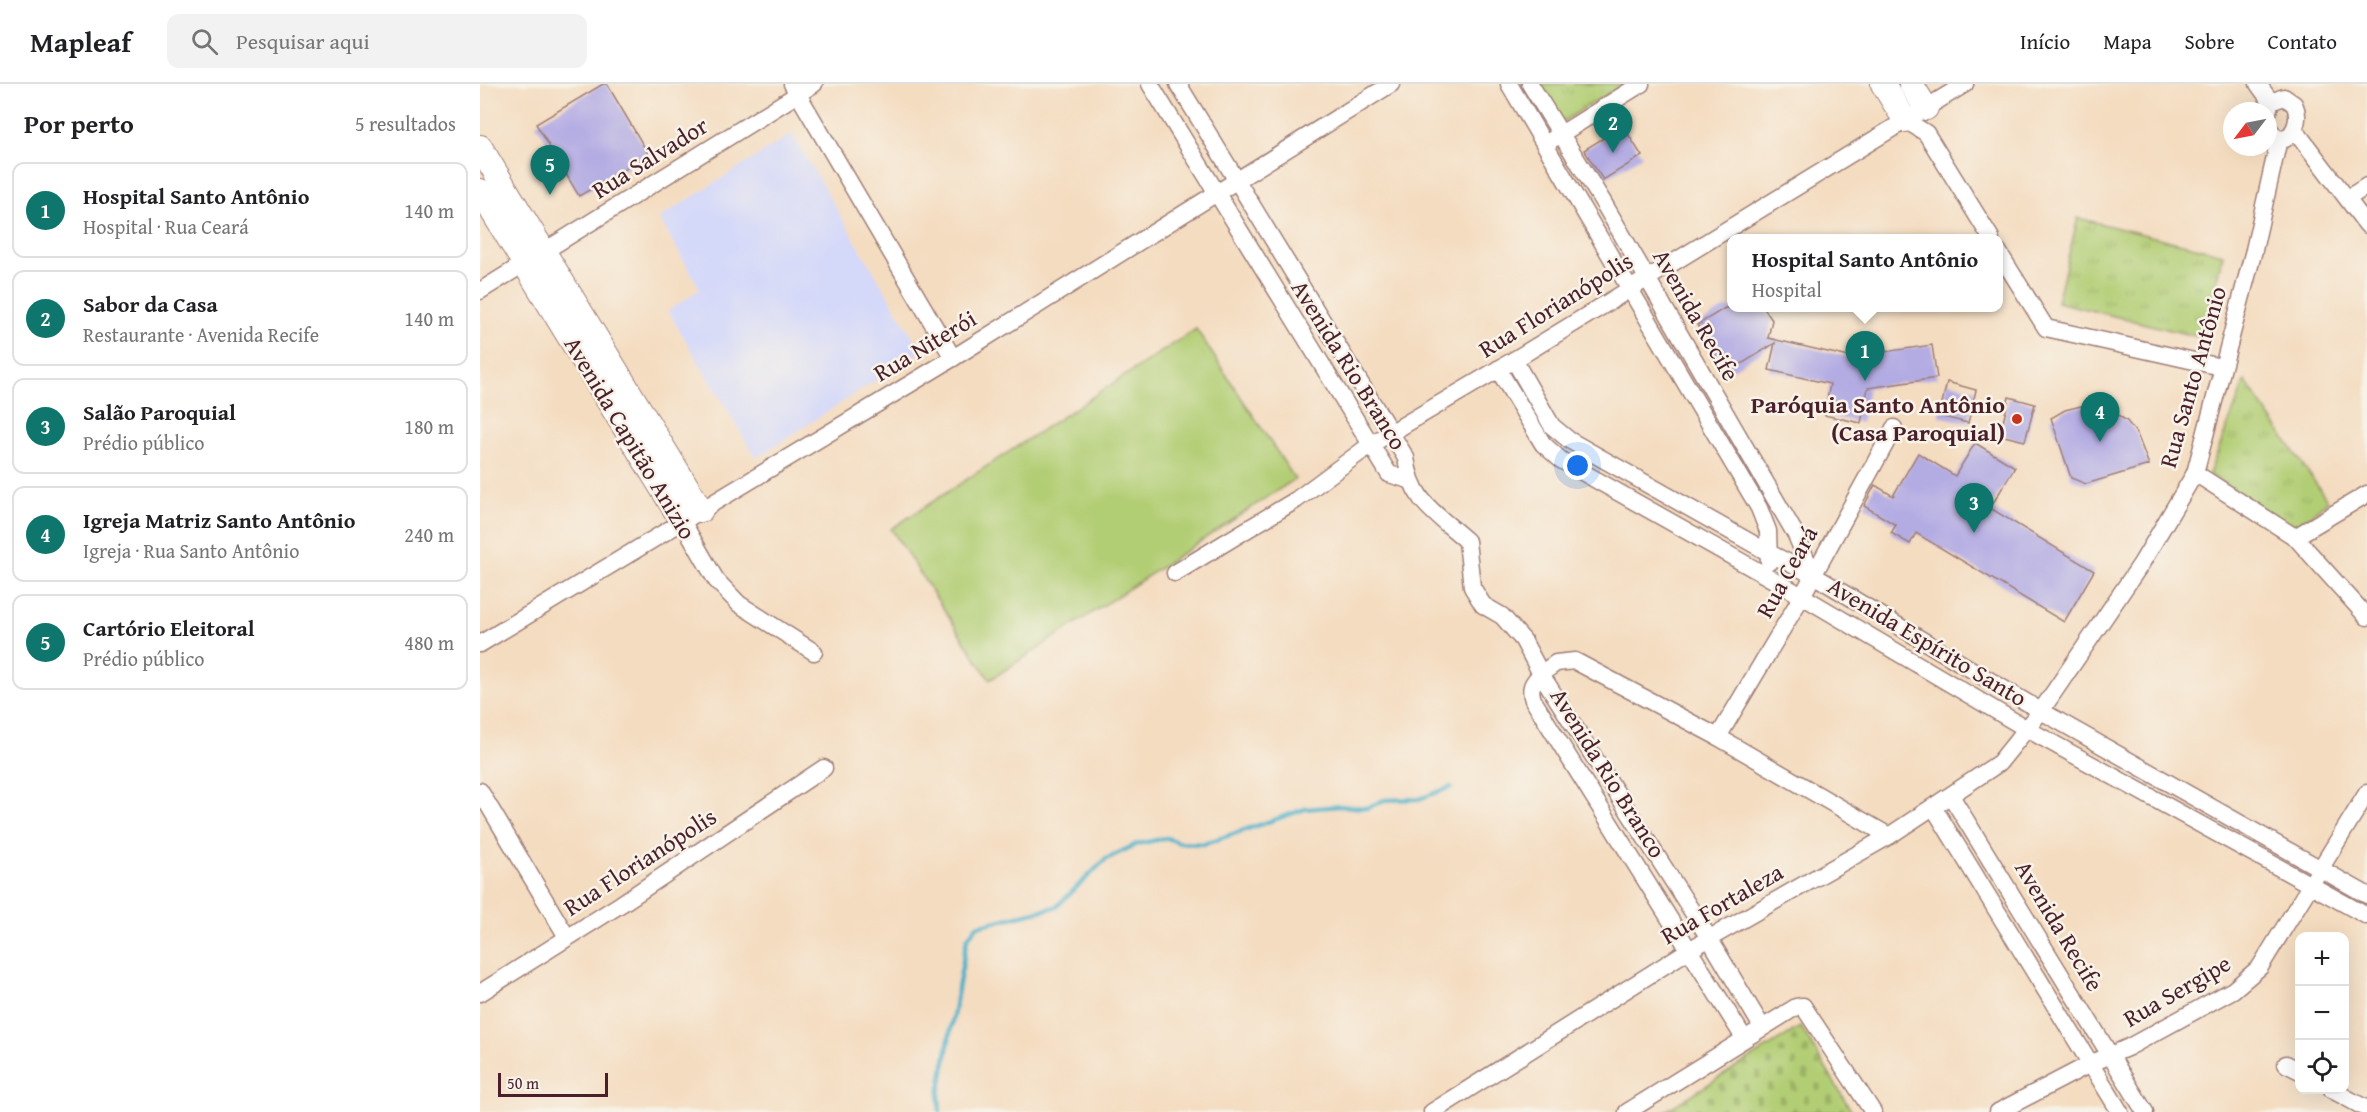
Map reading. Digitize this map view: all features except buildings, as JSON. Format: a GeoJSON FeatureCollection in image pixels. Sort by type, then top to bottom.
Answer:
{"type":"FeatureCollection","features":[{"type":"Feature","properties":{"kind":"street","name":"Rua Salvador"},"geometry":{"type":"LineString","coordinates":[[480,291],[795,89],[814,84]]}},
{"type":"Feature","properties":{"kind":"street"},"geometry":{"type":"LineString","coordinates":[[1154,90],[1178,84]]}},
{"type":"Feature","properties":{"kind":"street","name":"Avenida Rio Branco"},"geometry":{"type":"LineString","coordinates":[[1154,90],[1370,445],[1389,474],[1409,480],[1407,458],[1178,84]]}},
{"type":"Feature","properties":{"kind":"street","name":"Rua Niterói"},"geometry":{"type":"LineString","coordinates":[[480,644],[953,358],[1391,84]]}},
{"type":"Feature","properties":{"kind":"street","name":"Avenida Recife"},"geometry":{"type":"LineString","coordinates":[[1509,84],[1759,508],[1768,531],[1771,554],[1766,576]]}},
{"type":"Feature","properties":{"kind":"street","name":"Avenida Recife"},"geometry":{"type":"LineString","coordinates":[[1530,84],[1603,202],[1796,535],[1813,575]]}},
{"type":"Feature","properties":{"kind":"street"},"geometry":{"type":"LineString","coordinates":[[1545,143],[1641,84]]}},
{"type":"Feature","properties":{"kind":"street"},"geometry":{"type":"LineString","coordinates":[[1883,84],[1916,114]]}},
{"type":"Feature","properties":{"kind":"street"},"geometry":{"type":"LineString","coordinates":[[1911,84],[1916,114],[1989,234]]}},
{"type":"Feature","properties":{"kind":"street","name":"Rua Florianópolis"},"geometry":{"type":"LineString","coordinates":[[1175,573],[1296,500],[1391,432],[1514,360],[1965,84]]}},
{"type":"Feature","properties":{"kind":"street"},"geometry":{"type":"LineString","coordinates":[[2258,84],[2267,102]]}},
{"type":"Feature","properties":{"kind":"street"},"geometry":{"type":"LineString","coordinates":[[795,89],[953,358]]}},
{"type":"Feature","properties":{"kind":"street"},"geometry":{"type":"LineString","coordinates":[[2275,102],[2290,91],[2296,108],[2295,130],[2367,225]]}},
{"type":"Feature","properties":{"kind":"street"},"geometry":{"type":"LineString","coordinates":[[2277,135],[2285,139],[2295,130]]}},
{"type":"Feature","properties":{"kind":"street","name":"Avenida Capitão Anizio"},"geometry":{"type":"LineString","coordinates":[[480,147],[544,252],[594,356],[692,515],[716,580],[739,604],[814,652]]}},
{"type":"Feature","properties":{"kind":"street","name":"Rua Santo Antônio"},"geometry":{"type":"LineString","coordinates":[[2028,729],[2141,564],[2195,473],[2221,367],[2254,250],[2269,156]]}},
{"type":"Feature","properties":{"kind":"street"},"geometry":{"type":"LineString","coordinates":[[2348,198],[2367,186]]}},
{"type":"Feature","properties":{"kind":"street","name":"Avenida Capitão Anizio"},"geometry":{"type":"LineString","coordinates":[[480,192],[524,264],[594,356]]}},
{"type":"Feature","properties":{"kind":"street"},"geometry":{"type":"LineString","coordinates":[[1585,212],[1603,202]]}},
{"type":"Feature","properties":{"kind":"street"},"geometry":{"type":"LineString","coordinates":[[2003,259],[2046,327],[2221,367]]}},
{"type":"Feature","properties":{"kind":"street"},"geometry":{"type":"LineString","coordinates":[[1288,313],[1310,300]]}},
{"type":"Feature","properties":{"kind":"street"},"geometry":{"type":"LineString","coordinates":[[1325,373],[1346,360]]}},
{"type":"Feature","properties":{"kind":"street","name":"Avenida Espírito Santo"},"geometry":{"type":"LineString","coordinates":[[1514,360],[1552,426],[1569,440],[1771,554],[1813,575],[2041,711],[2367,895]]}},
{"type":"Feature","properties":{"kind":"street","name":"Avenida Espírito Santo"},"geometry":{"type":"LineString","coordinates":[[1498,369],[1544,444],[1561,460],[1802,596],[2028,729],[2367,916]]}},
{"type":"Feature","properties":{"kind":"street"},"geometry":{"type":"LineString","coordinates":[[1684,380],[1701,371]]}},
{"type":"Feature","properties":{"kind":"street","name":"Rua Ceará"},"geometry":{"type":"LineString","coordinates":[[1718,737],[1802,596],[1894,428]]}},
{"type":"Feature","properties":{"kind":"street"},"geometry":{"type":"LineString","coordinates":[[2195,473],[2295,537],[2367,618]]}},
{"type":"Feature","properties":{"kind":"street"},"geometry":{"type":"LineString","coordinates":[[1409,480],[1423,505],[1467,541],[1472,587],[1483,604],[1502,616],[1523,640],[1541,674],[1556,663],[1575,661],[1718,737],[1889,836]]}},
{"type":"Feature","properties":{"kind":"street"},"geometry":{"type":"LineString","coordinates":[[2295,537],[2367,494]]}},
{"type":"Feature","properties":{"kind":"street"},"geometry":{"type":"LineString","coordinates":[[1901,654],[1912,634]]}},
{"type":"Feature","properties":{"kind":"street","name":"Avenida Rio Branco"},"geometry":{"type":"LineString","coordinates":[[1744,1038],[1533,700],[1530,691],[1532,683],[1541,674],[1709,938],[1762,1027]]}},
{"type":"Feature","properties":{"kind":"street","name":"Rua Fortaleza"},"geometry":{"type":"LineString","coordinates":[[1433,1112],[1689,950],[1934,808],[1999,763],[2028,729]]}},
{"type":"Feature","properties":{"kind":"street","name":"Rua Florianópolis"},"geometry":{"type":"LineString","coordinates":[[480,993],[824,768]]}},
{"type":"Feature","properties":{"kind":"street"},"geometry":{"type":"LineString","coordinates":[[2171,807],[2181,790]]}},
{"type":"Feature","properties":{"kind":"street"},"geometry":{"type":"LineString","coordinates":[[480,791],[567,937]]}},
{"type":"Feature","properties":{"kind":"street","name":"Rua Sergipe"},"geometry":{"type":"LineString","coordinates":[[1998,1112],[2110,1056],[2233,990],[2260,967],[2367,793]]}},
{"type":"Feature","properties":{"kind":"street","name":"Avenida Recife"},"geometry":{"type":"LineString","coordinates":[[1951,796],[2145,1112]]}},
{"type":"Feature","properties":{"kind":"street"},"geometry":{"type":"LineString","coordinates":[[1601,810],[1620,798]]}},
{"type":"Feature","properties":{"kind":"street","name":"Avenida Recife"},"geometry":{"type":"LineString","coordinates":[[1934,808],[2120,1112]]}},
{"type":"Feature","properties":{"kind":"street"},"geometry":{"type":"LineString","coordinates":[[1641,873],[1661,862]]}},
{"type":"Feature","properties":{"kind":"street"},"geometry":{"type":"LineString","coordinates":[[1627,1112],[1796,1006],[1803,1005],[1873,1112]]}},
{"type":"Feature","properties":{"kind":"street"},"geometry":{"type":"LineString","coordinates":[[2341,1094],[2367,1109]]}},
{"type":"Feature","properties":{"kind":"shaded area"},"geometry":{"type":"Polygon","coordinates":[[[792,134],[921,351],[756,458],[668,311],[700,289],[659,218],[792,134]]]}},
{"type":"Feature","properties":{"kind":"green space"},"geometry":{"type":"Polygon","coordinates":[[[1532,84],[1624,84],[1557,125],[1532,84]]]}},
{"type":"Feature","properties":{"kind":"green space"},"geometry":{"type":"Polygon","coordinates":[[[2078,218],[2223,254],[2203,338],[2057,302],[2078,218]]]}},
{"type":"Feature","properties":{"kind":"green space"},"geometry":{"type":"Polygon","coordinates":[[[1196,329],[1295,479],[990,680],[891,529],[1196,329]]]}},
{"type":"Feature","properties":{"kind":"green space"},"geometry":{"type":"Polygon","coordinates":[[[2245,381],[2328,501],[2293,529],[2209,474],[2245,381]]]}},
{"type":"Feature","properties":{"kind":"green space"},"geometry":{"type":"Polygon","coordinates":[[[1800,1027],[1852,1112],[1664,1112],[1800,1027]]]}},
{"type":"Feature","properties":{"kind":"waterway"},"geometry":{"type":"LineString","coordinates":[[940,1112],[939,1094],[967,939],[977,926],[1056,907],[1106,859],[1137,844],[1167,838],[1180,843],[1204,844],[1305,809],[1340,806],[1367,808],[1384,800],[1419,799],[1451,787]]}},
{"type":"Feature","properties":{"kind":"place","name":"Sabor da Casa"},"geometry":{"type":"Point","coordinates":[1613,153]}},
{"type":"Feature","properties":{"kind":"place","name":"Cartório Eleitoral"},"geometry":{"type":"Point","coordinates":[550,195]}},
{"type":"Feature","properties":{"kind":"place","name":"Hospital Santo Antônio"},"geometry":{"type":"Point","coordinates":[1865,381]}},
{"type":"Feature","properties":{"kind":"place","name":"Paróquia Santo Antônio (Casa Paroquial)"},"geometry":{"type":"Point","coordinates":[2017,419]}},
{"type":"Feature","properties":{"kind":"place","name":"Igreja Matriz Santo Antônio"},"geometry":{"type":"Point","coordinates":[2100,442]}},
{"type":"Feature","properties":{"kind":"place","name":"Salão Paroquial"},"geometry":{"type":"Point","coordinates":[1974,533]}}]}
